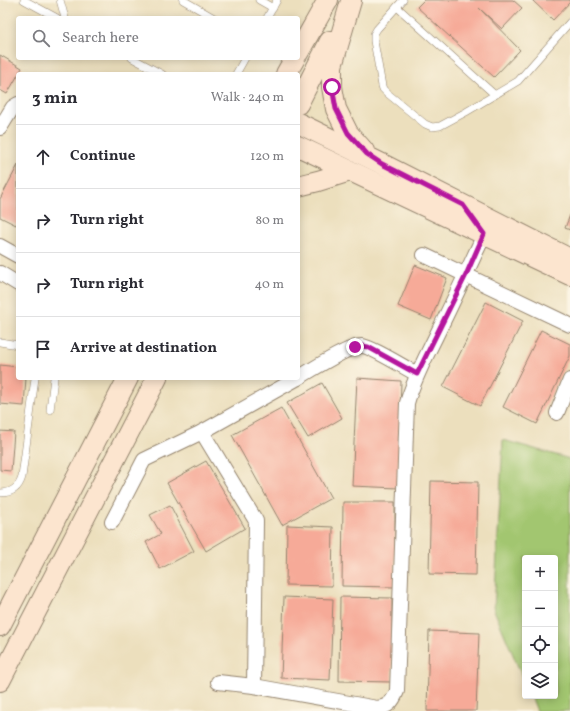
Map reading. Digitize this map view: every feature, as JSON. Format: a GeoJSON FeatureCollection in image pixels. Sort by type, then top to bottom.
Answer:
{"type":"FeatureCollection","features":[{"type":"Feature","properties":{"kind":"main road"},"geometry":{"type":"LineString","coordinates":[[300,49],[328,0]]}},
{"type":"Feature","properties":{"kind":"main road"},"geometry":{"type":"LineString","coordinates":[[300,100],[351,1]]}},
{"type":"Feature","properties":{"kind":"main road"},"geometry":{"type":"LineString","coordinates":[[351,1],[332,66],[332,87],[336,109],[348,133],[367,154],[382,164]]}},
{"type":"Feature","properties":{"kind":"main road"},"geometry":{"type":"LineString","coordinates":[[287,72],[294,60]]}},
{"type":"Feature","properties":{"kind":"main road"},"geometry":{"type":"LineString","coordinates":[[300,124],[570,259]]}},
{"type":"Feature","properties":{"kind":"main road"},"geometry":{"type":"LineString","coordinates":[[300,147],[570,275]]}},
{"type":"Feature","properties":{"kind":"main road"},"geometry":{"type":"LineString","coordinates":[[300,186],[350,171]]}},
{"type":"Feature","properties":{"kind":"main road"},"geometry":{"type":"LineString","coordinates":[[0,626],[127,380]]}},
{"type":"Feature","properties":{"kind":"main road"},"geometry":{"type":"LineString","coordinates":[[0,681],[156,380]]}},
{"type":"Feature","properties":{"kind":"street"},"geometry":{"type":"LineString","coordinates":[[0,128],[16,106]]}},
{"type":"Feature","properties":{"kind":"street"},"geometry":{"type":"LineString","coordinates":[[218,682],[254,686],[377,708],[390,704],[398,691],[407,403],[417,374],[466,275],[475,230],[463,205]]}},
{"type":"Feature","properties":{"kind":"street"},"geometry":{"type":"LineString","coordinates":[[466,275],[470,246],[475,230]]}},
{"type":"Feature","properties":{"kind":"street"},"geometry":{"type":"LineString","coordinates":[[0,246],[16,255]]}},
{"type":"Feature","properties":{"kind":"street"},"geometry":{"type":"LineString","coordinates":[[424,255],[570,325]]}},
{"type":"Feature","properties":{"kind":"street"},"geometry":{"type":"LineString","coordinates":[[0,273],[16,283]]}},
{"type":"Feature","properties":{"kind":"street"},"geometry":{"type":"LineString","coordinates":[[300,377],[345,351],[362,346],[374,350],[417,374]]}},
{"type":"Feature","properties":{"kind":"street"},"geometry":{"type":"LineString","coordinates":[[112,522],[144,460],[202,432],[294,380]]}},
{"type":"Feature","properties":{"kind":"street"},"geometry":{"type":"LineString","coordinates":[[557,413],[570,380]]}},
{"type":"Feature","properties":{"kind":"street"},"geometry":{"type":"LineString","coordinates":[[202,432],[256,522],[254,686]]}},
{"type":"Feature","properties":{"kind":"lane"},"geometry":{"type":"LineString","coordinates":[[60,0],[64,16]]}},
{"type":"Feature","properties":{"kind":"lane"},"geometry":{"type":"LineString","coordinates":[[183,0],[211,16]]}},
{"type":"Feature","properties":{"kind":"lane"},"geometry":{"type":"LineString","coordinates":[[259,0],[273,8]]}},
{"type":"Feature","properties":{"kind":"lane"},"geometry":{"type":"LineString","coordinates":[[268,16],[277,0]]}},
{"type":"Feature","properties":{"kind":"lane"},"geometry":{"type":"LineString","coordinates":[[403,0],[374,34],[382,86],[387,93],[425,124],[432,127],[440,126],[518,81],[570,22]]}},
{"type":"Feature","properties":{"kind":"lane"},"geometry":{"type":"LineString","coordinates":[[28,1],[54,16]]}},
{"type":"Feature","properties":{"kind":"lane"},"geometry":{"type":"LineString","coordinates":[[396,7],[495,94]]}},
{"type":"Feature","properties":{"kind":"lane"},"geometry":{"type":"LineString","coordinates":[[136,60],[158,72]]}},
{"type":"Feature","properties":{"kind":"lane"},"geometry":{"type":"LineString","coordinates":[[237,72],[244,60]]}},
{"type":"Feature","properties":{"kind":"lane"},"geometry":{"type":"LineString","coordinates":[[0,342],[16,345]]}},
{"type":"Feature","properties":{"kind":"lane"},"geometry":{"type":"LineString","coordinates":[[0,493],[13,491],[21,482],[35,380]]}},
{"type":"Feature","properties":{"kind":"lane"},"geometry":{"type":"LineString","coordinates":[[50,410],[54,380]]}},
{"type":"Feature","properties":{"kind":"green space"},"geometry":{"type":"Polygon","coordinates":[[[503,440],[570,459],[570,711],[537,711],[532,699],[558,699],[558,555],[522,555],[522,676],[494,610],[503,440]]]}},
{"type":"Feature","properties":{"kind":"building"},"geometry":{"type":"Polygon","coordinates":[[[424,0],[513,0],[522,8],[502,29],[479,8],[520,50],[494,77],[417,7],[424,0]]]}},
{"type":"Feature","properties":{"kind":"building"},"geometry":{"type":"Polygon","coordinates":[[[532,0],[570,0],[570,2],[553,20],[532,0]]]}},
{"type":"Feature","properties":{"kind":"building"},"geometry":{"type":"Polygon","coordinates":[[[0,55],[22,68],[20,72],[16,72],[16,78],[7,94],[0,90],[0,55]]]}},
{"type":"Feature","properties":{"kind":"building"},"geometry":{"type":"Polygon","coordinates":[[[16,169],[16,225],[0,217],[0,199],[16,169]]]}},
{"type":"Feature","properties":{"kind":"building"},"geometry":{"type":"Polygon","coordinates":[[[570,215],[570,230],[565,228],[570,215]]]}},
{"type":"Feature","properties":{"kind":"building"},"geometry":{"type":"Polygon","coordinates":[[[415,265],[447,278],[431,320],[398,306],[415,265]]]}},
{"type":"Feature","properties":{"kind":"building"},"geometry":{"type":"Polygon","coordinates":[[[486,302],[523,321],[480,406],[443,387],[486,302]]]}},
{"type":"Feature","properties":{"kind":"building"},"geometry":{"type":"Polygon","coordinates":[[[541,330],[570,344],[570,356],[537,424],[503,407],[541,330]]]}},
{"type":"Feature","properties":{"kind":"building"},"geometry":{"type":"Polygon","coordinates":[[[0,365],[16,367],[16,380],[26,380],[24,406],[0,404],[0,365]]]}},
{"type":"Feature","properties":{"kind":"building"},"geometry":{"type":"Polygon","coordinates":[[[357,378],[401,381],[398,488],[352,486],[357,378]]]}},
{"type":"Feature","properties":{"kind":"building"},"geometry":{"type":"Polygon","coordinates":[[[322,383],[342,418],[308,438],[287,403],[322,383]]]}},
{"type":"Feature","properties":{"kind":"building"},"geometry":{"type":"Polygon","coordinates":[[[281,408],[331,498],[282,525],[232,435],[281,408]]]}},
{"type":"Feature","properties":{"kind":"building"},"geometry":{"type":"Polygon","coordinates":[[[0,431],[14,432],[11,471],[0,470],[0,431]]]}},
{"type":"Feature","properties":{"kind":"building"},"geometry":{"type":"Polygon","coordinates":[[[206,461],[245,528],[206,551],[167,483],[206,461]]]}},
{"type":"Feature","properties":{"kind":"building"},"geometry":{"type":"Polygon","coordinates":[[[431,481],[478,482],[476,575],[429,574],[431,481]]]}},
{"type":"Feature","properties":{"kind":"building"},"geometry":{"type":"Polygon","coordinates":[[[343,502],[395,502],[395,587],[342,586],[343,502]]]}},
{"type":"Feature","properties":{"kind":"building"},"geometry":{"type":"Polygon","coordinates":[[[170,505],[194,551],[160,569],[146,542],[161,534],[150,515],[170,505]]]}},
{"type":"Feature","properties":{"kind":"building"},"geometry":{"type":"Polygon","coordinates":[[[287,525],[333,527],[332,586],[286,585],[287,525]]]}},
{"type":"Feature","properties":{"kind":"building"},"geometry":{"type":"Polygon","coordinates":[[[284,597],[333,599],[330,680],[281,678],[284,597]]]}},
{"type":"Feature","properties":{"kind":"building"},"geometry":{"type":"Polygon","coordinates":[[[340,597],[392,598],[392,682],[339,681],[340,597]]]}},
{"type":"Feature","properties":{"kind":"building"},"geometry":{"type":"Polygon","coordinates":[[[429,631],[479,633],[476,711],[427,711],[429,631]]]}},
{"type":"Feature","properties":{"kind":"route"},"geometry":{"type":"LineString","coordinates":[[332,87],[336,109],[348,133],[367,154],[382,164],[463,205],[484,234],[466,275],[417,374],[368,347],[355,347]]}}]}
